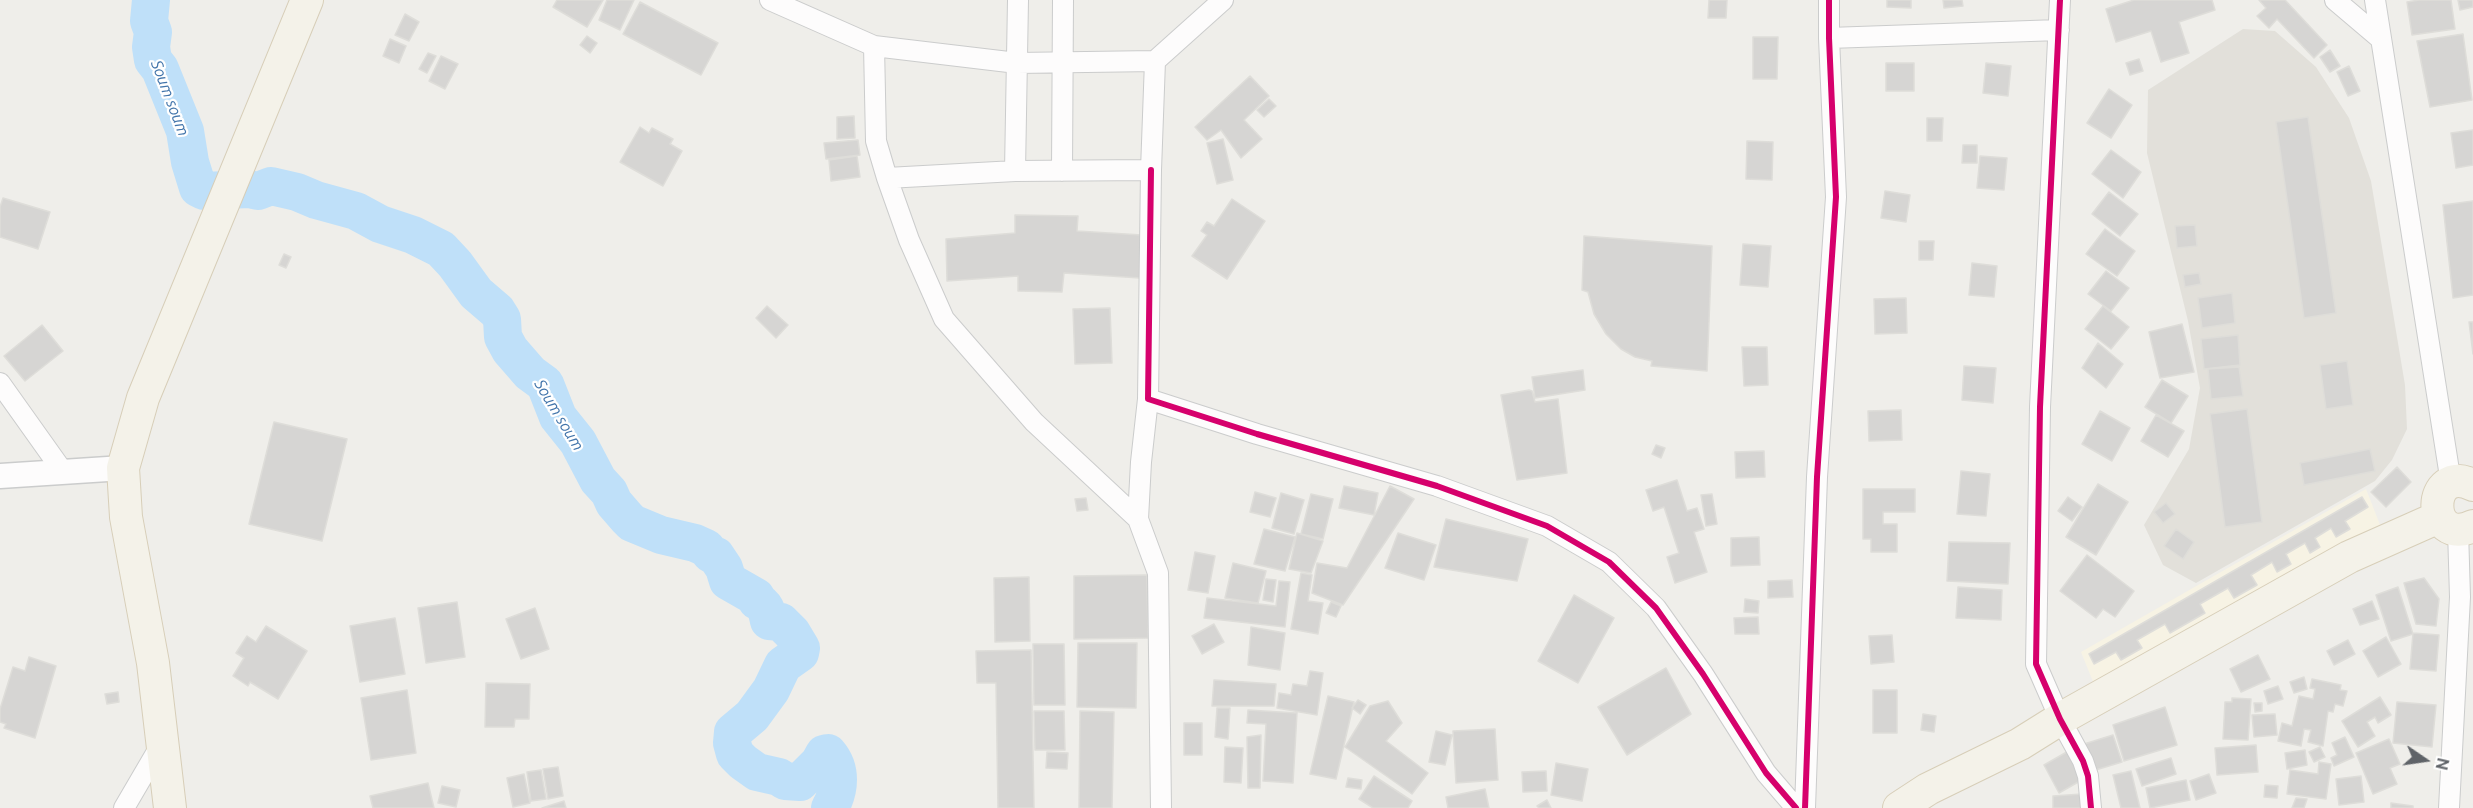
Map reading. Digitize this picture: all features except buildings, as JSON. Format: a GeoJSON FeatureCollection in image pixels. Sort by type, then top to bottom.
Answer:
{"type":"FeatureCollection","features":[{"type":"Feature","properties":{"kind":"main road"},"geometry":{"type":"LineString","coordinates":[[170,808],[153,663],[126,517],[123,468],[143,398],[308,0]]}},
{"type":"Feature","properties":{"kind":"main road"},"geometry":{"type":"LineString","coordinates":[[2457,524],[2436,510],[2439,494],[2462,484]]}},
{"type":"Feature","properties":{"kind":"main road"},"geometry":{"type":"LineString","coordinates":[[1899,808],[1928,789],[2020,744],[2060,719],[2349,557],[2457,524]]}},
{"type":"Feature","properties":{"kind":"street"},"geometry":{"type":"LineString","coordinates":[[770,0],[874,46],[1017,63],[1155,61],[1223,0]]}},
{"type":"Feature","properties":{"kind":"street"},"geometry":{"type":"LineString","coordinates":[[1015,171],[1018,0]]}},
{"type":"Feature","properties":{"kind":"street"},"geometry":{"type":"LineString","coordinates":[[1062,171],[1063,0]]}},
{"type":"Feature","properties":{"kind":"street"},"geometry":{"type":"LineString","coordinates":[[1805,808],[1817,477],[1836,197],[1828,38],[1829,0]]}},
{"type":"Feature","properties":{"kind":"street"},"geometry":{"type":"LineString","coordinates":[[2060,0],[2040,407],[2036,664],[2060,719],[2083,761],[2088,776],[2091,808]]}},
{"type":"Feature","properties":{"kind":"street"},"geometry":{"type":"LineString","coordinates":[[2335,0],[2381,39]]}},
{"type":"Feature","properties":{"kind":"street"},"geometry":{"type":"LineString","coordinates":[[2375,0],[2462,484]]}},
{"type":"Feature","properties":{"kind":"street"},"geometry":{"type":"LineString","coordinates":[[1828,38],[2059,30]]}},
{"type":"Feature","properties":{"kind":"street"},"geometry":{"type":"LineString","coordinates":[[874,46],[876,141],[909,240],[944,319],[1034,422],[1138,519]]}},
{"type":"Feature","properties":{"kind":"street"},"geometry":{"type":"LineString","coordinates":[[1155,61],[1148,399],[1138,519],[1158,573],[1161,808]]}},
{"type":"Feature","properties":{"kind":"street"},"geometry":{"type":"LineString","coordinates":[[887,178],[1015,171],[1151,170]]}},
{"type":"Feature","properties":{"kind":"street"},"geometry":{"type":"LineString","coordinates":[[0,383],[64,473]]}},
{"type":"Feature","properties":{"kind":"street"},"geometry":{"type":"LineString","coordinates":[[1148,399],[1448,490],[1547,526],[1609,562],[1656,608],[1703,674],[1766,773],[1796,808]]}},
{"type":"Feature","properties":{"kind":"street"},"geometry":{"type":"LineString","coordinates":[[0,476],[123,468]]}},
{"type":"Feature","properties":{"kind":"street"},"geometry":{"type":"LineString","coordinates":[[2449,808],[2460,597],[2457,524]]}},
{"type":"Feature","properties":{"kind":"street"},"geometry":{"type":"LineString","coordinates":[[124,808],[162,743]]}},
{"type":"Feature","properties":{"kind":"shaded area"},"geometry":{"type":"Polygon","coordinates":[[[2243,29],[2275,31],[2316,67],[2349,118],[2371,181],[2405,385],[2407,429],[2392,460],[2375,481],[2196,583],[2163,565],[2144,525],[2189,449],[2200,388],[2188,321],[2147,153],[2148,90],[2243,29]]]}},
{"type":"Feature","properties":{"kind":"shaded area"},"geometry":{"type":"Polygon","coordinates":[[[2366,489],[2382,530],[2096,689],[2081,652],[2366,489]]]}},
{"type":"Feature","properties":{"kind":"waterway","name":"Soum soum"},"geometry":{"type":"LineString","coordinates":[[151,0],[149,21],[153,32],[151,47],[153,60],[160,69],[185,131],[190,162],[198,188],[204,191],[249,189],[258,191],[271,186],[297,192],[356,211],[380,224],[413,235],[441,249],[476,293],[497,311],[502,319],[503,337],[510,350],[530,373],[545,384],[558,417],[578,442],[598,480],[627,518],[632,523],[661,535],[706,548],[716,556],[724,568],[728,581],[756,597],[766,609],[769,621],[781,622],[792,633],[801,648],[800,653],[783,665],[771,690],[752,716],[733,732],[732,743],[735,754],[743,762],[757,772],[779,777],[785,781],[800,782],[819,763],[824,754],[828,753],[836,766],[838,780],[836,794],[830,808]]}},
{"type":"Feature","properties":{"kind":"cycle path"},"geometry":{"type":"LineString","coordinates":[[1805,808],[1817,477],[1836,197],[1829,0]]}},
{"type":"Feature","properties":{"kind":"cycle path"},"geometry":{"type":"LineString","coordinates":[[2060,0],[2040,407],[2036,664],[2060,719],[2083,761],[2088,776],[2091,808]]}},
{"type":"Feature","properties":{"kind":"cycle path"},"geometry":{"type":"LineString","coordinates":[[1151,170],[1148,399],[1257,434],[1437,486],[1547,526],[1609,562],[1656,608],[1703,674],[1766,773],[1796,808]]}}]}
